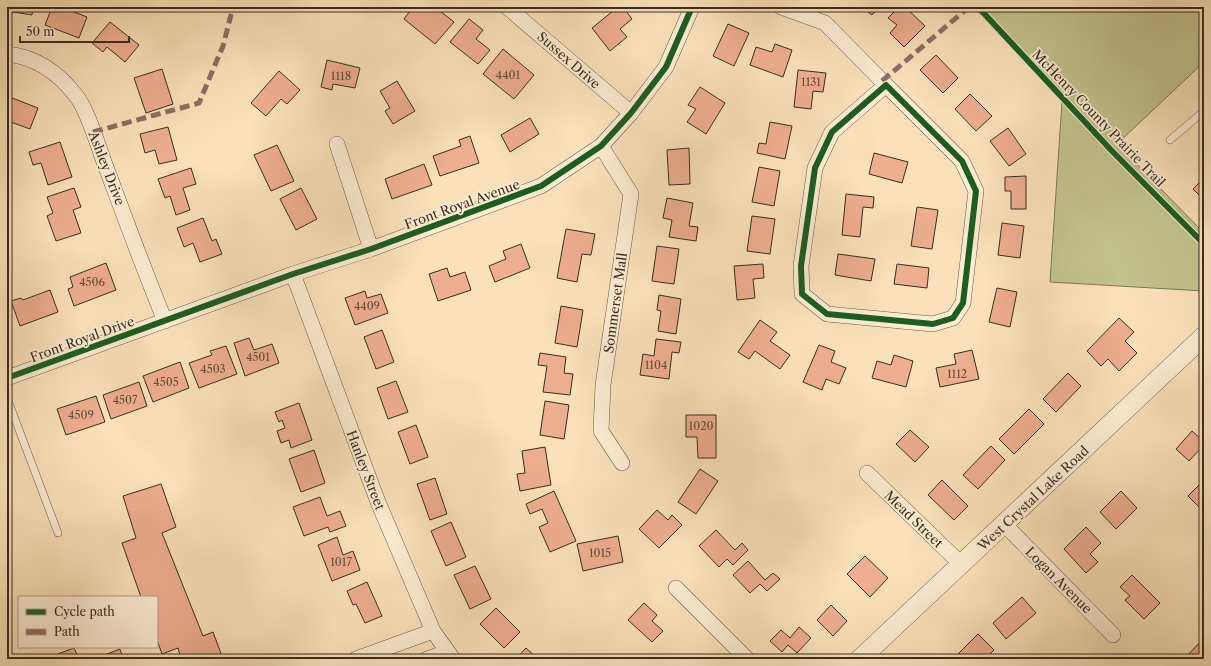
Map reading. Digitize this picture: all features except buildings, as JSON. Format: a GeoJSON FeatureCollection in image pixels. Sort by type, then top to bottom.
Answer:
{"type":"FeatureCollection","features":[{"type":"Feature","properties":{"kind":"street","name":"Sussex Drive"},"geometry":{"type":"LineString","coordinates":[[507,7],[631,113]]}},
{"type":"Feature","properties":{"kind":"street","name":"Front Royal Avenue"},"geometry":{"type":"LineString","coordinates":[[165,321],[293,274],[371,249],[541,186],[602,146],[631,113],[666,67],[692,7]]}},
{"type":"Feature","properties":{"kind":"street"},"geometry":{"type":"LineString","coordinates":[[781,7],[825,23],[962,161],[976,191],[963,303],[952,318],[933,324],[827,314],[802,294],[801,266],[815,168],[832,132],[886,85]]}},
{"type":"Feature","properties":{"kind":"street","name":"Ashley Drive"},"geometry":{"type":"LineString","coordinates":[[7,54],[29,58],[50,69],[61,78],[79,100],[93,132],[165,321]]}},
{"type":"Feature","properties":{"kind":"street"},"geometry":{"type":"LineString","coordinates":[[337,144],[371,249]]}},
{"type":"Feature","properties":{"kind":"street","name":"Sommerset Mall"},"geometry":{"type":"LineString","coordinates":[[602,146],[631,194],[603,385],[601,431],[622,463]]}},
{"type":"Feature","properties":{"kind":"street","name":"Hanley Street"},"geometry":{"type":"LineString","coordinates":[[293,274],[378,502],[433,632],[450,655]]}},
{"type":"Feature","properties":{"kind":"street","name":"Front Royal Drive"},"geometry":{"type":"LineString","coordinates":[[7,378],[165,321]]}},
{"type":"Feature","properties":{"kind":"street","name":"West Crystal Lake Road"},"geometry":{"type":"LineString","coordinates":[[860,659],[1005,525],[1204,336]]}},
{"type":"Feature","properties":{"kind":"street","name":"Mead Street"},"geometry":{"type":"LineString","coordinates":[[867,473],[962,564]]}},
{"type":"Feature","properties":{"kind":"street","name":"Logan Avenue"},"geometry":{"type":"LineString","coordinates":[[1005,525],[1113,635]]}},
{"type":"Feature","properties":{"kind":"street"},"geometry":{"type":"LineString","coordinates":[[676,588],[747,659]]}},
{"type":"Feature","properties":{"kind":"street"},"geometry":{"type":"LineString","coordinates":[[356,659],[433,632]]}},
{"type":"Feature","properties":{"kind":"street"},"geometry":{"type":"LineString","coordinates":[[427,659],[450,655]]}},
{"type":"Feature","properties":{"kind":"lane"},"geometry":{"type":"LineString","coordinates":[[1170,140],[1202,111],[1204,111]]}},
{"type":"Feature","properties":{"kind":"lane"},"geometry":{"type":"LineString","coordinates":[[7,398],[58,532]]}},
{"type":"Feature","properties":{"kind":"green space"},"geometry":{"type":"Polygon","coordinates":[[[973,7],[1204,7],[1204,62],[1117,144],[1204,233],[1204,291],[1050,282],[1062,102],[973,7]]]}},
{"type":"Feature","properties":{"kind":"marked path"},"geometry":{"type":"LineString","coordinates":[[93,132],[199,103],[223,46],[233,7]]}},
{"type":"Feature","properties":{"kind":"marked path"},"geometry":{"type":"LineString","coordinates":[[882,81],[969,7]]}},
{"type":"Feature","properties":{"kind":"cycle path"},"geometry":{"type":"LineString","coordinates":[[7,378],[293,274],[371,249],[541,186],[601,146],[631,113],[666,67],[692,7]]}},
{"type":"Feature","properties":{"kind":"cycle path","name":"McHenry County Prairie Trail"},"geometry":{"type":"LineString","coordinates":[[978,7],[1111,150],[1204,244]]}},
{"type":"Feature","properties":{"kind":"cycle path"},"geometry":{"type":"LineString","coordinates":[[886,85],[962,161],[976,191],[963,303],[953,318],[933,324],[827,314],[802,294],[801,266],[815,168],[832,132],[886,85]]}}]}
